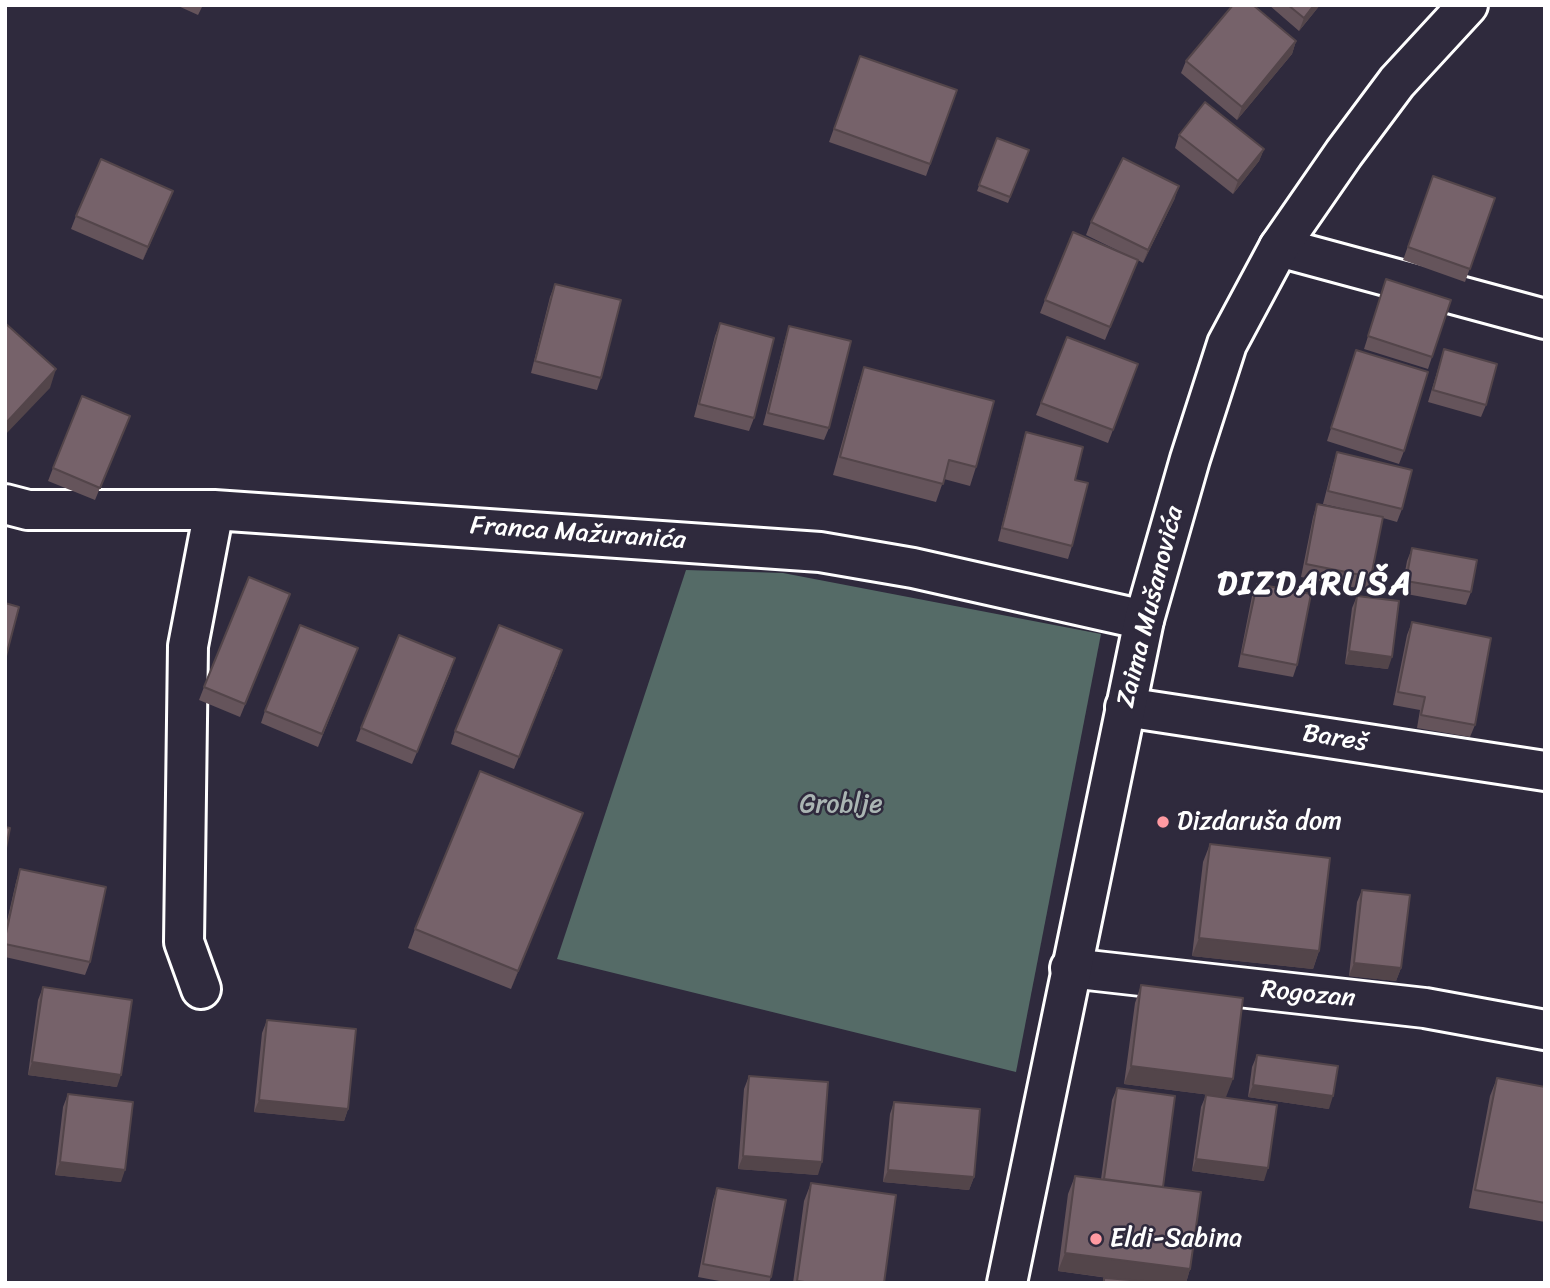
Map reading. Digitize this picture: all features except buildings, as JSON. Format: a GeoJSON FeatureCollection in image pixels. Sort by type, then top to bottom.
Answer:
{"type":"FeatureCollection","features":[{"type":"Feature","properties":{"kind":"street","name":"Zaima Mušanovića"},"geometry":{"type":"LineString","coordinates":[[1007,1283],[1144,620],[1190,458],[1227,344],[1279,247],[1397,82],[1468,5]]}},
{"type":"Feature","properties":{"kind":"street"},"geometry":{"type":"LineString","coordinates":[[1279,247],[1545,319]]}},
{"type":"Feature","properties":{"kind":"street","name":"Franca Mažuranića"},"geometry":{"type":"LineString","coordinates":[[5,504],[28,510],[214,510],[820,552],[913,568],[1144,620]]}},
{"type":"Feature","properties":{"kind":"street"},"geometry":{"type":"LineString","coordinates":[[201,989],[184,942],[188,646],[214,510]]}},
{"type":"Feature","properties":{"kind":"street","name":"Bareš"},"geometry":{"type":"LineString","coordinates":[[1125,707],[1545,771]]}},
{"type":"Feature","properties":{"kind":"street","name":"Rogozan"},"geometry":{"type":"LineString","coordinates":[[1070,968],[1425,1008],[1545,1030]]}},
{"type":"Feature","properties":{"kind":"green space","name":"Groblje"},"geometry":{"type":"Polygon","coordinates":[[[686,570],[783,573],[1101,634],[1016,1072],[557,959],[686,570]]]}},
{"type":"Feature","properties":{"kind":"place","name":"Dizdaruša dom"},"geometry":{"type":"Point","coordinates":[1163,822]}},
{"type":"Feature","properties":{"kind":"place","name":"Eldi-Sabina"},"geometry":{"type":"Point","coordinates":[1096,1239]}},
{"type":"Feature","properties":{"kind":"district","name":"DIZDARUŠA"},"geometry":{"type":"Point","coordinates":[1315,586]}}]}
